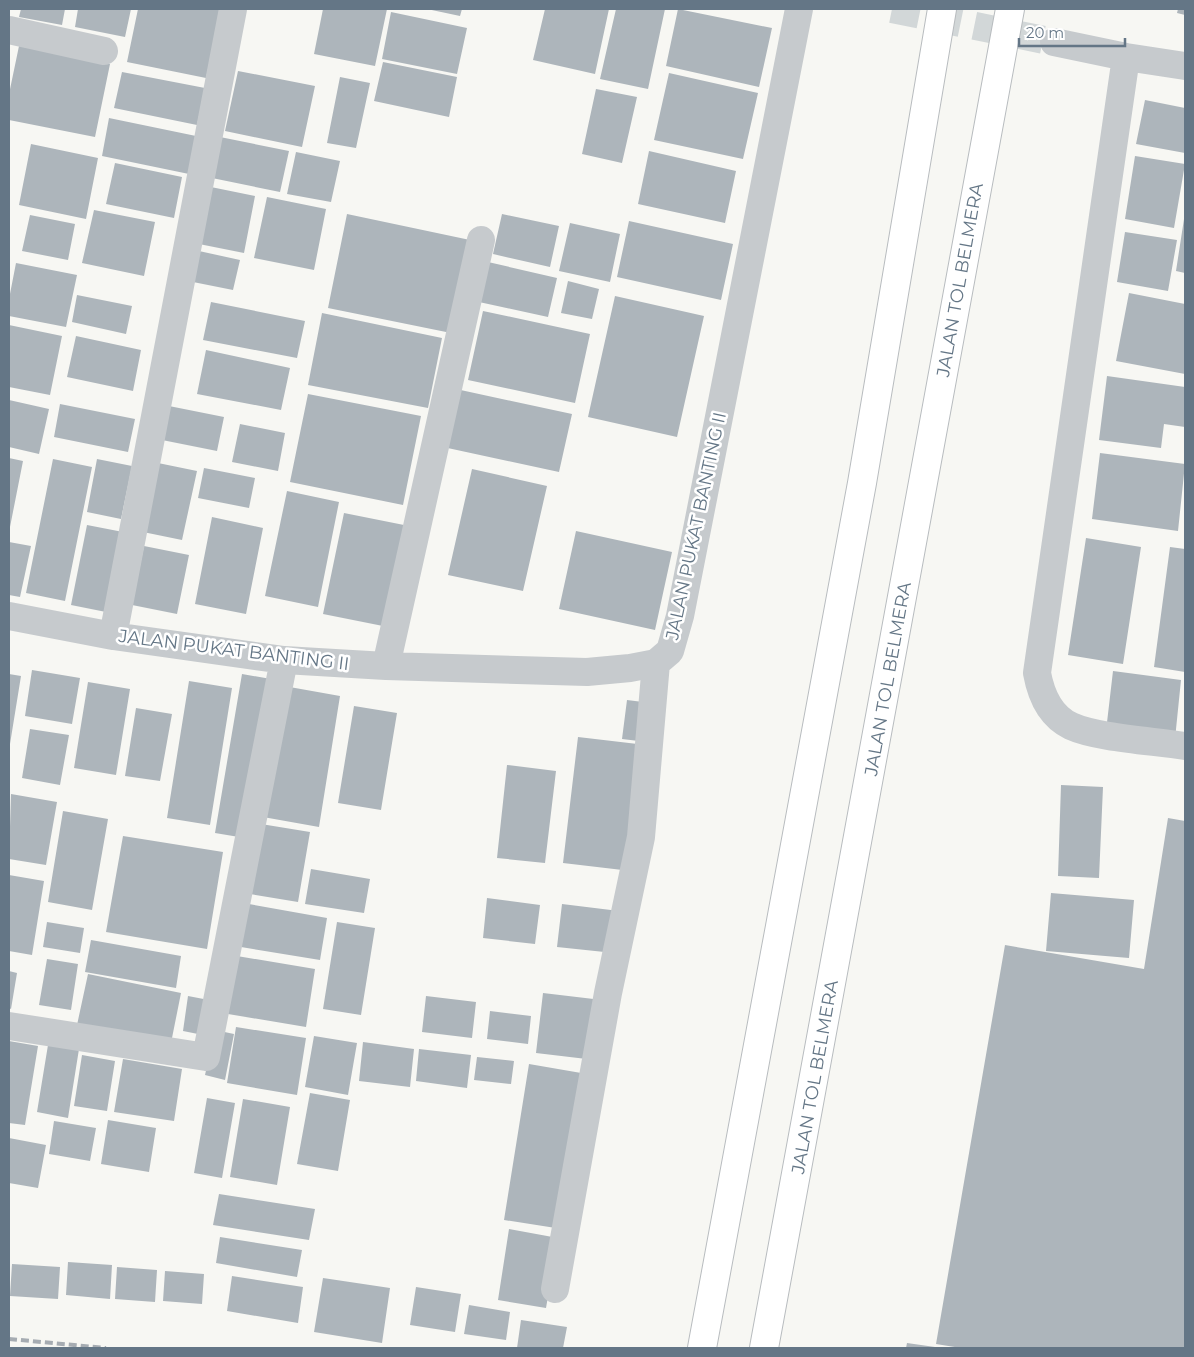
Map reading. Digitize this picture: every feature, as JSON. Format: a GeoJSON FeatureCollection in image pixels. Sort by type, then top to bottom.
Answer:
{"type":"FeatureCollection","features":[{"type":"Feature","properties":{"kind":"highway"},"geometry":{"type":"LineString","coordinates":[[702,1348],[861,493],[942,9]]}},
{"type":"Feature","properties":{"kind":"highway","name":"JALAN TOL BELMERA"},"geometry":{"type":"LineString","coordinates":[[764,1348],[1010,9]]}},
{"type":"Feature","properties":{"kind":"street"},"geometry":{"type":"LineString","coordinates":[[113,636],[233,9]]}},
{"type":"Feature","properties":{"kind":"street","name":"JALAN PUKAT BANTING II"},"geometry":{"type":"LineString","coordinates":[[9,616],[113,636],[284,660],[386,666],[587,672],[630,668],[656,663],[670,651],[678,624],[799,9]]}},
{"type":"Feature","properties":{"kind":"street"},"geometry":{"type":"LineString","coordinates":[[9,30],[104,51]]}},
{"type":"Feature","properties":{"kind":"street"},"geometry":{"type":"LineString","coordinates":[[1054,42],[1126,57],[1185,66]]}},
{"type":"Feature","properties":{"kind":"street"},"geometry":{"type":"LineString","coordinates":[[1126,57],[1037,673],[1040,690],[1046,703],[1055,714],[1071,726],[1101,734],[1185,746]]}},
{"type":"Feature","properties":{"kind":"street"},"geometry":{"type":"LineString","coordinates":[[386,666],[481,240]]}},
{"type":"Feature","properties":{"kind":"street"},"geometry":{"type":"LineString","coordinates":[[9,1026],[206,1058],[284,660]]}},
{"type":"Feature","properties":{"kind":"street"},"geometry":{"type":"LineString","coordinates":[[555,1288],[608,993],[641,837],[656,663]]}},
{"type":"Feature","properties":{"kind":"building"},"geometry":{"type":"Polygon","coordinates":[[[21,9],[65,9],[62,25],[19,17],[21,9]]]}},
{"type":"Feature","properties":{"kind":"building"},"geometry":{"type":"Polygon","coordinates":[[[78,9],[131,9],[125,37],[75,27],[78,9]]]}},
{"type":"Feature","properties":{"kind":"building"},"geometry":{"type":"Polygon","coordinates":[[[138,9],[221,9],[206,78],[127,62],[138,9]]]}},
{"type":"Feature","properties":{"kind":"building"},"geometry":{"type":"Polygon","coordinates":[[[323,9],[387,9],[375,66],[314,54],[323,9]]]}},
{"type":"Feature","properties":{"kind":"building"},"geometry":{"type":"Polygon","coordinates":[[[427,9],[462,9],[460,16],[427,9]]]}},
{"type":"Feature","properties":{"kind":"building"},"geometry":{"type":"Polygon","coordinates":[[[545,9],[609,9],[595,74],[533,60],[545,9]]]}},
{"type":"Feature","properties":{"kind":"building"},"geometry":{"type":"Polygon","coordinates":[[[616,9],[665,9],[648,89],[600,79],[616,9]]]}},
{"type":"Feature","properties":{"kind":"building"},"geometry":{"type":"Polygon","coordinates":[[[678,9],[772,28],[759,87],[666,66],[678,9]]]}},
{"type":"Feature","properties":{"kind":"building"},"geometry":{"type":"Polygon","coordinates":[[[1178,9],[1185,9],[1185,15],[1177,13],[1178,9]]]}},
{"type":"Feature","properties":{"kind":"building"},"geometry":{"type":"Polygon","coordinates":[[[391,12],[467,28],[457,74],[382,59],[391,12]]]}},
{"type":"Feature","properties":{"kind":"building"},"geometry":{"type":"Polygon","coordinates":[[[19,46],[110,64],[95,137],[9,120],[9,94],[19,46]]]}},
{"type":"Feature","properties":{"kind":"building"},"geometry":{"type":"Polygon","coordinates":[[[383,62],[457,77],[449,117],[374,101],[383,62]]]}},
{"type":"Feature","properties":{"kind":"building"},"geometry":{"type":"Polygon","coordinates":[[[238,71],[315,86],[302,147],[225,131],[238,71]]]}},
{"type":"Feature","properties":{"kind":"building"},"geometry":{"type":"Polygon","coordinates":[[[122,72],[205,88],[197,125],[114,108],[122,72]]]}},
{"type":"Feature","properties":{"kind":"building"},"geometry":{"type":"Polygon","coordinates":[[[669,73],[758,93],[743,159],[654,140],[669,73]]]}},
{"type":"Feature","properties":{"kind":"building"},"geometry":{"type":"Polygon","coordinates":[[[340,77],[370,83],[356,148],[327,143],[340,77]]]}},
{"type":"Feature","properties":{"kind":"building"},"geometry":{"type":"Polygon","coordinates":[[[596,89],[637,97],[622,163],[582,154],[596,89]]]}},
{"type":"Feature","properties":{"kind":"building"},"geometry":{"type":"Polygon","coordinates":[[[1145,100],[1185,108],[1185,153],[1136,144],[1145,100]]]}},
{"type":"Feature","properties":{"kind":"building"},"geometry":{"type":"Polygon","coordinates":[[[109,118],[196,136],[189,174],[102,156],[109,118]]]}},
{"type":"Feature","properties":{"kind":"building"},"geometry":{"type":"Polygon","coordinates":[[[220,137],[289,151],[280,192],[212,178],[220,137]]]}},
{"type":"Feature","properties":{"kind":"building"},"geometry":{"type":"Polygon","coordinates":[[[31,144],[98,158],[86,219],[19,205],[31,144]]]}},
{"type":"Feature","properties":{"kind":"building"},"geometry":{"type":"Polygon","coordinates":[[[649,151],[736,171],[725,223],[638,204],[649,151]]]}},
{"type":"Feature","properties":{"kind":"building"},"geometry":{"type":"Polygon","coordinates":[[[296,152],[340,161],[331,202],[287,194],[296,152]]]}},
{"type":"Feature","properties":{"kind":"building"},"geometry":{"type":"Polygon","coordinates":[[[1135,156],[1185,164],[1174,228],[1125,219],[1135,156]]]}},
{"type":"Feature","properties":{"kind":"building"},"geometry":{"type":"Polygon","coordinates":[[[115,163],[182,177],[174,218],[106,204],[115,163]]]}},
{"type":"Feature","properties":{"kind":"building"},"geometry":{"type":"Polygon","coordinates":[[[206,186],[255,196],[244,253],[194,243],[206,186]]]}},
{"type":"Feature","properties":{"kind":"building"},"geometry":{"type":"Polygon","coordinates":[[[267,197],[326,209],[314,270],[254,258],[267,197]]]}},
{"type":"Feature","properties":{"kind":"building"},"geometry":{"type":"Polygon","coordinates":[[[94,210],[155,222],[144,276],[82,263],[94,210]]]}},
{"type":"Feature","properties":{"kind":"building"},"geometry":{"type":"Polygon","coordinates":[[[347,214],[470,240],[451,333],[328,308],[347,214]]]}},
{"type":"Feature","properties":{"kind":"building"},"geometry":{"type":"Polygon","coordinates":[[[502,214],[559,226],[550,267],[493,254],[502,214]]]}},
{"type":"Feature","properties":{"kind":"building"},"geometry":{"type":"Polygon","coordinates":[[[30,215],[75,224],[68,260],[22,251],[30,215]]]}},
{"type":"Feature","properties":{"kind":"building"},"geometry":{"type":"Polygon","coordinates":[[[1185,219],[1185,273],[1176,271],[1185,219]]]}},
{"type":"Feature","properties":{"kind":"building"},"geometry":{"type":"Polygon","coordinates":[[[629,221],[733,244],[721,300],[617,277],[629,221]]]}},
{"type":"Feature","properties":{"kind":"building"},"geometry":{"type":"Polygon","coordinates":[[[570,223],[620,234],[610,282],[559,271],[570,223]]]}},
{"type":"Feature","properties":{"kind":"building"},"geometry":{"type":"Polygon","coordinates":[[[1125,232],[1177,240],[1168,291],[1117,282],[1125,232]]]}},
{"type":"Feature","properties":{"kind":"building"},"geometry":{"type":"Polygon","coordinates":[[[199,251],[240,260],[233,290],[193,282],[199,251]]]}},
{"type":"Feature","properties":{"kind":"building"},"geometry":{"type":"Polygon","coordinates":[[[488,262],[557,278],[548,317],[479,302],[488,262]]]}},
{"type":"Feature","properties":{"kind":"building"},"geometry":{"type":"Polygon","coordinates":[[[16,263],[77,275],[66,327],[9,316],[9,299],[16,263]]]}},
{"type":"Feature","properties":{"kind":"building"},"geometry":{"type":"Polygon","coordinates":[[[568,281],[599,289],[592,319],[561,313],[568,281]]]}},
{"type":"Feature","properties":{"kind":"building"},"geometry":{"type":"Polygon","coordinates":[[[1129,293],[1185,304],[1185,374],[1116,361],[1129,293]]]}},
{"type":"Feature","properties":{"kind":"building"},"geometry":{"type":"Polygon","coordinates":[[[77,295],[132,306],[126,334],[72,322],[77,295]]]}},
{"type":"Feature","properties":{"kind":"building"},"geometry":{"type":"Polygon","coordinates":[[[615,296],[704,316],[677,437],[588,417],[615,296]]]}},
{"type":"Feature","properties":{"kind":"building"},"geometry":{"type":"Polygon","coordinates":[[[211,302],[305,321],[297,358],[203,340],[211,302]]]}},
{"type":"Feature","properties":{"kind":"building"},"geometry":{"type":"Polygon","coordinates":[[[483,311],[590,334],[575,403],[468,380],[483,311]]]}},
{"type":"Feature","properties":{"kind":"building"},"geometry":{"type":"Polygon","coordinates":[[[322,313],[442,338],[428,408],[308,385],[322,313]]]}},
{"type":"Feature","properties":{"kind":"building"},"geometry":{"type":"Polygon","coordinates":[[[9,325],[62,336],[50,395],[9,387],[9,325]]]}},
{"type":"Feature","properties":{"kind":"building"},"geometry":{"type":"Polygon","coordinates":[[[76,336],[141,350],[133,391],[67,377],[76,336]]]}},
{"type":"Feature","properties":{"kind":"building"},"geometry":{"type":"Polygon","coordinates":[[[206,350],[290,368],[281,410],[197,394],[206,350]]]}},
{"type":"Feature","properties":{"kind":"building"},"geometry":{"type":"Polygon","coordinates":[[[1107,376],[1185,387],[1185,427],[1164,424],[1161,448],[1099,440],[1107,376]]]}},
{"type":"Feature","properties":{"kind":"building"},"geometry":{"type":"Polygon","coordinates":[[[456,389],[572,414],[559,472],[443,447],[456,389]]]}},
{"type":"Feature","properties":{"kind":"building"},"geometry":{"type":"Polygon","coordinates":[[[308,394],[421,416],[403,505],[290,482],[308,394]]]}},
{"type":"Feature","properties":{"kind":"building"},"geometry":{"type":"Polygon","coordinates":[[[9,400],[49,409],[39,454],[9,447],[9,400]]]}},
{"type":"Feature","properties":{"kind":"building"},"geometry":{"type":"Polygon","coordinates":[[[60,404],[135,419],[128,452],[54,437],[60,404]]]}},
{"type":"Feature","properties":{"kind":"building"},"geometry":{"type":"Polygon","coordinates":[[[169,406],[224,417],[217,451],[162,440],[169,406]]]}},
{"type":"Feature","properties":{"kind":"building"},"geometry":{"type":"Polygon","coordinates":[[[240,424],[285,433],[278,471],[232,462],[240,424]]]}},
{"type":"Feature","properties":{"kind":"building"},"geometry":{"type":"Polygon","coordinates":[[[1100,453],[1185,464],[1178,531],[1092,519],[1100,453]]]}},
{"type":"Feature","properties":{"kind":"building"},"geometry":{"type":"Polygon","coordinates":[[[9,458],[23,461],[10,527],[9,526],[9,458]]]}},
{"type":"Feature","properties":{"kind":"building"},"geometry":{"type":"Polygon","coordinates":[[[53,459],[92,467],[65,601],[26,593],[53,459]]]}},
{"type":"Feature","properties":{"kind":"building"},"geometry":{"type":"Polygon","coordinates":[[[97,459],[132,466],[121,519],[87,512],[97,459]]]}},
{"type":"Feature","properties":{"kind":"building"},"geometry":{"type":"Polygon","coordinates":[[[158,463],[197,471],[182,540],[143,532],[158,463]]]}},
{"type":"Feature","properties":{"kind":"building"},"geometry":{"type":"Polygon","coordinates":[[[204,468],[255,478],[249,508],[198,498],[204,468]]]}},
{"type":"Feature","properties":{"kind":"building"},"geometry":{"type":"Polygon","coordinates":[[[472,469],[547,486],[523,591],[448,575],[472,469]]]}},
{"type":"Feature","properties":{"kind":"building"},"geometry":{"type":"Polygon","coordinates":[[[287,491],[339,502],[318,607],[265,596],[287,491]]]}},
{"type":"Feature","properties":{"kind":"building"},"geometry":{"type":"Polygon","coordinates":[[[344,513],[404,525],[383,626],[323,614],[344,513]]]}},
{"type":"Feature","properties":{"kind":"building"},"geometry":{"type":"Polygon","coordinates":[[[212,517],[263,528],[246,614],[195,604],[212,517]]]}},
{"type":"Feature","properties":{"kind":"building"},"geometry":{"type":"Polygon","coordinates":[[[87,525],[123,532],[106,612],[71,605],[87,525]]]}},
{"type":"Feature","properties":{"kind":"building"},"geometry":{"type":"Polygon","coordinates":[[[576,531],[672,552],[655,630],[559,609],[576,531]]]}},
{"type":"Feature","properties":{"kind":"building"},"geometry":{"type":"Polygon","coordinates":[[[1086,538],[1141,547],[1123,664],[1068,655],[1086,538]]]}},
{"type":"Feature","properties":{"kind":"building"},"geometry":{"type":"Polygon","coordinates":[[[9,542],[31,546],[20,597],[9,595],[9,542]]]}},
{"type":"Feature","properties":{"kind":"building"},"geometry":{"type":"Polygon","coordinates":[[[144,546],[189,555],[177,614],[132,605],[144,546]]]}},
{"type":"Feature","properties":{"kind":"building"},"geometry":{"type":"Polygon","coordinates":[[[1170,547],[1185,549],[1185,672],[1154,667],[1170,547]]]}},
{"type":"Feature","properties":{"kind":"building"},"geometry":{"type":"Polygon","coordinates":[[[32,670],[80,678],[72,724],[25,716],[32,670]]]}},
{"type":"Feature","properties":{"kind":"building"},"geometry":{"type":"Polygon","coordinates":[[[1113,671],[1181,680],[1175,739],[1106,731],[1113,671]]]}},
{"type":"Feature","properties":{"kind":"building"},"geometry":{"type":"Polygon","coordinates":[[[9,674],[21,676],[10,744],[9,744],[9,674]]]}},
{"type":"Feature","properties":{"kind":"building"},"geometry":{"type":"Polygon","coordinates":[[[242,674],[271,679],[245,838],[215,833],[242,674]]]}},
{"type":"Feature","properties":{"kind":"building"},"geometry":{"type":"Polygon","coordinates":[[[189,681],[232,688],[210,825],[167,818],[189,681]]]}},
{"type":"Feature","properties":{"kind":"building"},"geometry":{"type":"Polygon","coordinates":[[[88,682],[130,689],[116,775],[74,768],[88,682]]]}},
{"type":"Feature","properties":{"kind":"building"},"geometry":{"type":"Polygon","coordinates":[[[284,686],[340,696],[319,827],[263,817],[284,686]]]}},
{"type":"Feature","properties":{"kind":"building"},"geometry":{"type":"Polygon","coordinates":[[[627,700],[651,703],[647,742],[622,739],[627,700]]]}},
{"type":"Feature","properties":{"kind":"building"},"geometry":{"type":"Polygon","coordinates":[[[354,706],[397,713],[381,810],[338,803],[354,706]]]}},
{"type":"Feature","properties":{"kind":"building"},"geometry":{"type":"Polygon","coordinates":[[[136,708],[172,714],[160,781],[125,776],[136,708]]]}},
{"type":"Feature","properties":{"kind":"building"},"geometry":{"type":"Polygon","coordinates":[[[30,729],[69,735],[60,785],[22,778],[30,729]]]}},
{"type":"Feature","properties":{"kind":"building"},"geometry":{"type":"Polygon","coordinates":[[[578,737],[646,745],[631,871],[563,863],[578,737]]]}},
{"type":"Feature","properties":{"kind":"building"},"geometry":{"type":"Polygon","coordinates":[[[507,765],[556,771],[545,863],[497,858],[507,765]]]}},
{"type":"Feature","properties":{"kind":"building"},"geometry":{"type":"Polygon","coordinates":[[[1061,785],[1103,787],[1099,878],[1058,876],[1061,785]]]}},
{"type":"Feature","properties":{"kind":"building"},"geometry":{"type":"Polygon","coordinates":[[[11,794],[57,802],[46,865],[9,859],[11,794]]]}},
{"type":"Feature","properties":{"kind":"building"},"geometry":{"type":"Polygon","coordinates":[[[63,811],[108,819],[92,910],[48,902],[63,811]]]}},
{"type":"Feature","properties":{"kind":"building"},"geometry":{"type":"Polygon","coordinates":[[[1168,818],[1185,821],[1185,1348],[961,1348],[936,1344],[1005,945],[1144,969],[1168,818]]]}},
{"type":"Feature","properties":{"kind":"building"},"geometry":{"type":"Polygon","coordinates":[[[261,824],[310,832],[298,902],[250,894],[261,824]]]}},
{"type":"Feature","properties":{"kind":"building"},"geometry":{"type":"Polygon","coordinates":[[[123,836],[223,852],[207,949],[106,932],[123,836]]]}},
{"type":"Feature","properties":{"kind":"building"},"geometry":{"type":"Polygon","coordinates":[[[311,869],[370,879],[364,913],[305,904],[311,869]]]}},
{"type":"Feature","properties":{"kind":"building"},"geometry":{"type":"Polygon","coordinates":[[[9,875],[44,881],[32,955],[9,951],[9,875]]]}},
{"type":"Feature","properties":{"kind":"building"},"geometry":{"type":"Polygon","coordinates":[[[1051,893],[1134,900],[1129,958],[1046,951],[1051,893]]]}},
{"type":"Feature","properties":{"kind":"building"},"geometry":{"type":"Polygon","coordinates":[[[487,898],[540,905],[535,944],[483,938],[487,898]]]}},
{"type":"Feature","properties":{"kind":"building"},"geometry":{"type":"Polygon","coordinates":[[[249,904],[327,918],[320,960],[241,947],[249,904]]]}},
{"type":"Feature","properties":{"kind":"building"},"geometry":{"type":"Polygon","coordinates":[[[562,904],[619,911],[614,953],[557,947],[562,904]]]}},
{"type":"Feature","properties":{"kind":"building"},"geometry":{"type":"Polygon","coordinates":[[[47,922],[84,928],[80,953],[43,947],[47,922]]]}},
{"type":"Feature","properties":{"kind":"building"},"geometry":{"type":"Polygon","coordinates":[[[337,922],[375,928],[361,1015],[323,1009],[337,922]]]}},
{"type":"Feature","properties":{"kind":"building"},"geometry":{"type":"Polygon","coordinates":[[[91,940],[181,956],[176,988],[85,972],[91,940]]]}},
{"type":"Feature","properties":{"kind":"building"},"geometry":{"type":"Polygon","coordinates":[[[237,956],[315,969],[306,1027],[228,1014],[237,956]]]}},
{"type":"Feature","properties":{"kind":"building"},"geometry":{"type":"Polygon","coordinates":[[[47,959],[78,964],[71,1010],[39,1005],[47,959]]]}},
{"type":"Feature","properties":{"kind":"building"},"geometry":{"type":"Polygon","coordinates":[[[9,971],[17,973],[11,1009],[9,1008],[9,971]]]}},
{"type":"Feature","properties":{"kind":"building"},"geometry":{"type":"Polygon","coordinates":[[[88,974],[181,993],[171,1043],[77,1025],[88,974]]]}},
{"type":"Feature","properties":{"kind":"building"},"geometry":{"type":"Polygon","coordinates":[[[543,993],[602,1000],[595,1060],[536,1053],[543,993]]]}},
{"type":"Feature","properties":{"kind":"building"},"geometry":{"type":"Polygon","coordinates":[[[188,996],[214,1001],[208,1036],[183,1031],[188,996]]]}},
{"type":"Feature","properties":{"kind":"building"},"geometry":{"type":"Polygon","coordinates":[[[426,996],[476,1002],[472,1038],[422,1032],[426,996]]]}},
{"type":"Feature","properties":{"kind":"building"},"geometry":{"type":"Polygon","coordinates":[[[490,1011],[531,1016],[528,1044],[487,1039],[490,1011]]]}},
{"type":"Feature","properties":{"kind":"building"},"geometry":{"type":"Polygon","coordinates":[[[236,1027],[306,1038],[297,1095],[227,1083],[236,1027]]]}},
{"type":"Feature","properties":{"kind":"building"},"geometry":{"type":"Polygon","coordinates":[[[215,1030],[234,1034],[225,1080],[205,1075],[215,1030]]]}},
{"type":"Feature","properties":{"kind":"building"},"geometry":{"type":"Polygon","coordinates":[[[314,1036],[357,1043],[348,1095],[305,1087],[314,1036]]]}},
{"type":"Feature","properties":{"kind":"building"},"geometry":{"type":"Polygon","coordinates":[[[9,1041],[38,1046],[25,1125],[9,1123],[9,1041]]]}},
{"type":"Feature","properties":{"kind":"building"},"geometry":{"type":"Polygon","coordinates":[[[363,1042],[414,1049],[410,1087],[359,1081],[363,1042]]]}},
{"type":"Feature","properties":{"kind":"building"},"geometry":{"type":"Polygon","coordinates":[[[48,1045],[79,1049],[68,1118],[37,1112],[48,1045]]]}},
{"type":"Feature","properties":{"kind":"building"},"geometry":{"type":"Polygon","coordinates":[[[419,1049],[471,1055],[467,1088],[416,1081],[419,1049]]]}},
{"type":"Feature","properties":{"kind":"building"},"geometry":{"type":"Polygon","coordinates":[[[82,1055],[115,1061],[107,1111],[74,1106],[82,1055]]]}},
{"type":"Feature","properties":{"kind":"building"},"geometry":{"type":"Polygon","coordinates":[[[477,1057],[514,1061],[511,1084],[474,1080],[477,1057]]]}},
{"type":"Feature","properties":{"kind":"building"},"geometry":{"type":"Polygon","coordinates":[[[123,1059],[182,1069],[174,1121],[114,1112],[123,1059]]]}},
{"type":"Feature","properties":{"kind":"building"},"geometry":{"type":"Polygon","coordinates":[[[529,1064],[587,1074],[562,1229],[504,1220],[529,1064]]]}},
{"type":"Feature","properties":{"kind":"building"},"geometry":{"type":"Polygon","coordinates":[[[310,1093],[350,1100],[338,1171],[297,1164],[310,1093]]]}},
{"type":"Feature","properties":{"kind":"building"},"geometry":{"type":"Polygon","coordinates":[[[207,1098],[235,1103],[222,1178],[194,1173],[207,1098]]]}},
{"type":"Feature","properties":{"kind":"building"},"geometry":{"type":"Polygon","coordinates":[[[243,1099],[290,1107],[277,1185],[230,1177],[243,1099]]]}},
{"type":"Feature","properties":{"kind":"building"},"geometry":{"type":"Polygon","coordinates":[[[108,1120],[156,1128],[149,1172],[101,1164],[108,1120]]]}},
{"type":"Feature","properties":{"kind":"building"},"geometry":{"type":"Polygon","coordinates":[[[54,1121],[96,1128],[90,1161],[49,1154],[54,1121]]]}},
{"type":"Feature","properties":{"kind":"building"},"geometry":{"type":"Polygon","coordinates":[[[9,1138],[46,1145],[38,1188],[9,1183],[9,1138]]]}},
{"type":"Feature","properties":{"kind":"building"},"geometry":{"type":"Polygon","coordinates":[[[219,1194],[315,1209],[309,1240],[213,1225],[219,1194]]]}},
{"type":"Feature","properties":{"kind":"building"},"geometry":{"type":"Polygon","coordinates":[[[509,1229],[558,1238],[546,1308],[498,1300],[509,1229]]]}},
{"type":"Feature","properties":{"kind":"building"},"geometry":{"type":"Polygon","coordinates":[[[220,1237],[302,1250],[297,1277],[216,1263],[220,1237]]]}},
{"type":"Feature","properties":{"kind":"building"},"geometry":{"type":"Polygon","coordinates":[[[68,1262],[112,1265],[110,1299],[66,1295],[68,1262]]]}},
{"type":"Feature","properties":{"kind":"building"},"geometry":{"type":"Polygon","coordinates":[[[12,1264],[60,1267],[58,1299],[10,1296],[12,1264]]]}},
{"type":"Feature","properties":{"kind":"building"},"geometry":{"type":"Polygon","coordinates":[[[117,1267],[157,1270],[155,1302],[115,1299],[117,1267]]]}},
{"type":"Feature","properties":{"kind":"building"},"geometry":{"type":"Polygon","coordinates":[[[165,1271],[204,1274],[202,1304],[163,1301],[165,1271]]]}},
{"type":"Feature","properties":{"kind":"building"},"geometry":{"type":"Polygon","coordinates":[[[232,1276],[303,1287],[298,1323],[227,1311],[232,1276]]]}},
{"type":"Feature","properties":{"kind":"building"},"geometry":{"type":"Polygon","coordinates":[[[323,1278],[390,1288],[382,1343],[314,1332],[323,1278]]]}},
{"type":"Feature","properties":{"kind":"building"},"geometry":{"type":"Polygon","coordinates":[[[416,1287],[461,1294],[455,1332],[410,1325],[416,1287]]]}},
{"type":"Feature","properties":{"kind":"building"},"geometry":{"type":"Polygon","coordinates":[[[469,1305],[510,1312],[506,1340],[464,1334],[469,1305]]]}},
{"type":"Feature","properties":{"kind":"building"},"geometry":{"type":"Polygon","coordinates":[[[521,1320],[567,1327],[563,1348],[517,1348],[521,1320]]]}},
{"type":"Feature","properties":{"kind":"building"},"geometry":{"type":"Polygon","coordinates":[[[907,1343],[935,1347],[935,1348],[906,1348],[907,1343]]]}},
{"type":"Feature","properties":{"kind":"tunnel"},"geometry":{"type":"LineString","coordinates":[[892,9],[1054,42]]}},
{"type":"Feature","properties":{"kind":"railway"},"geometry":{"type":"LineString","coordinates":[[9,1339],[106,1348]]}}]}
